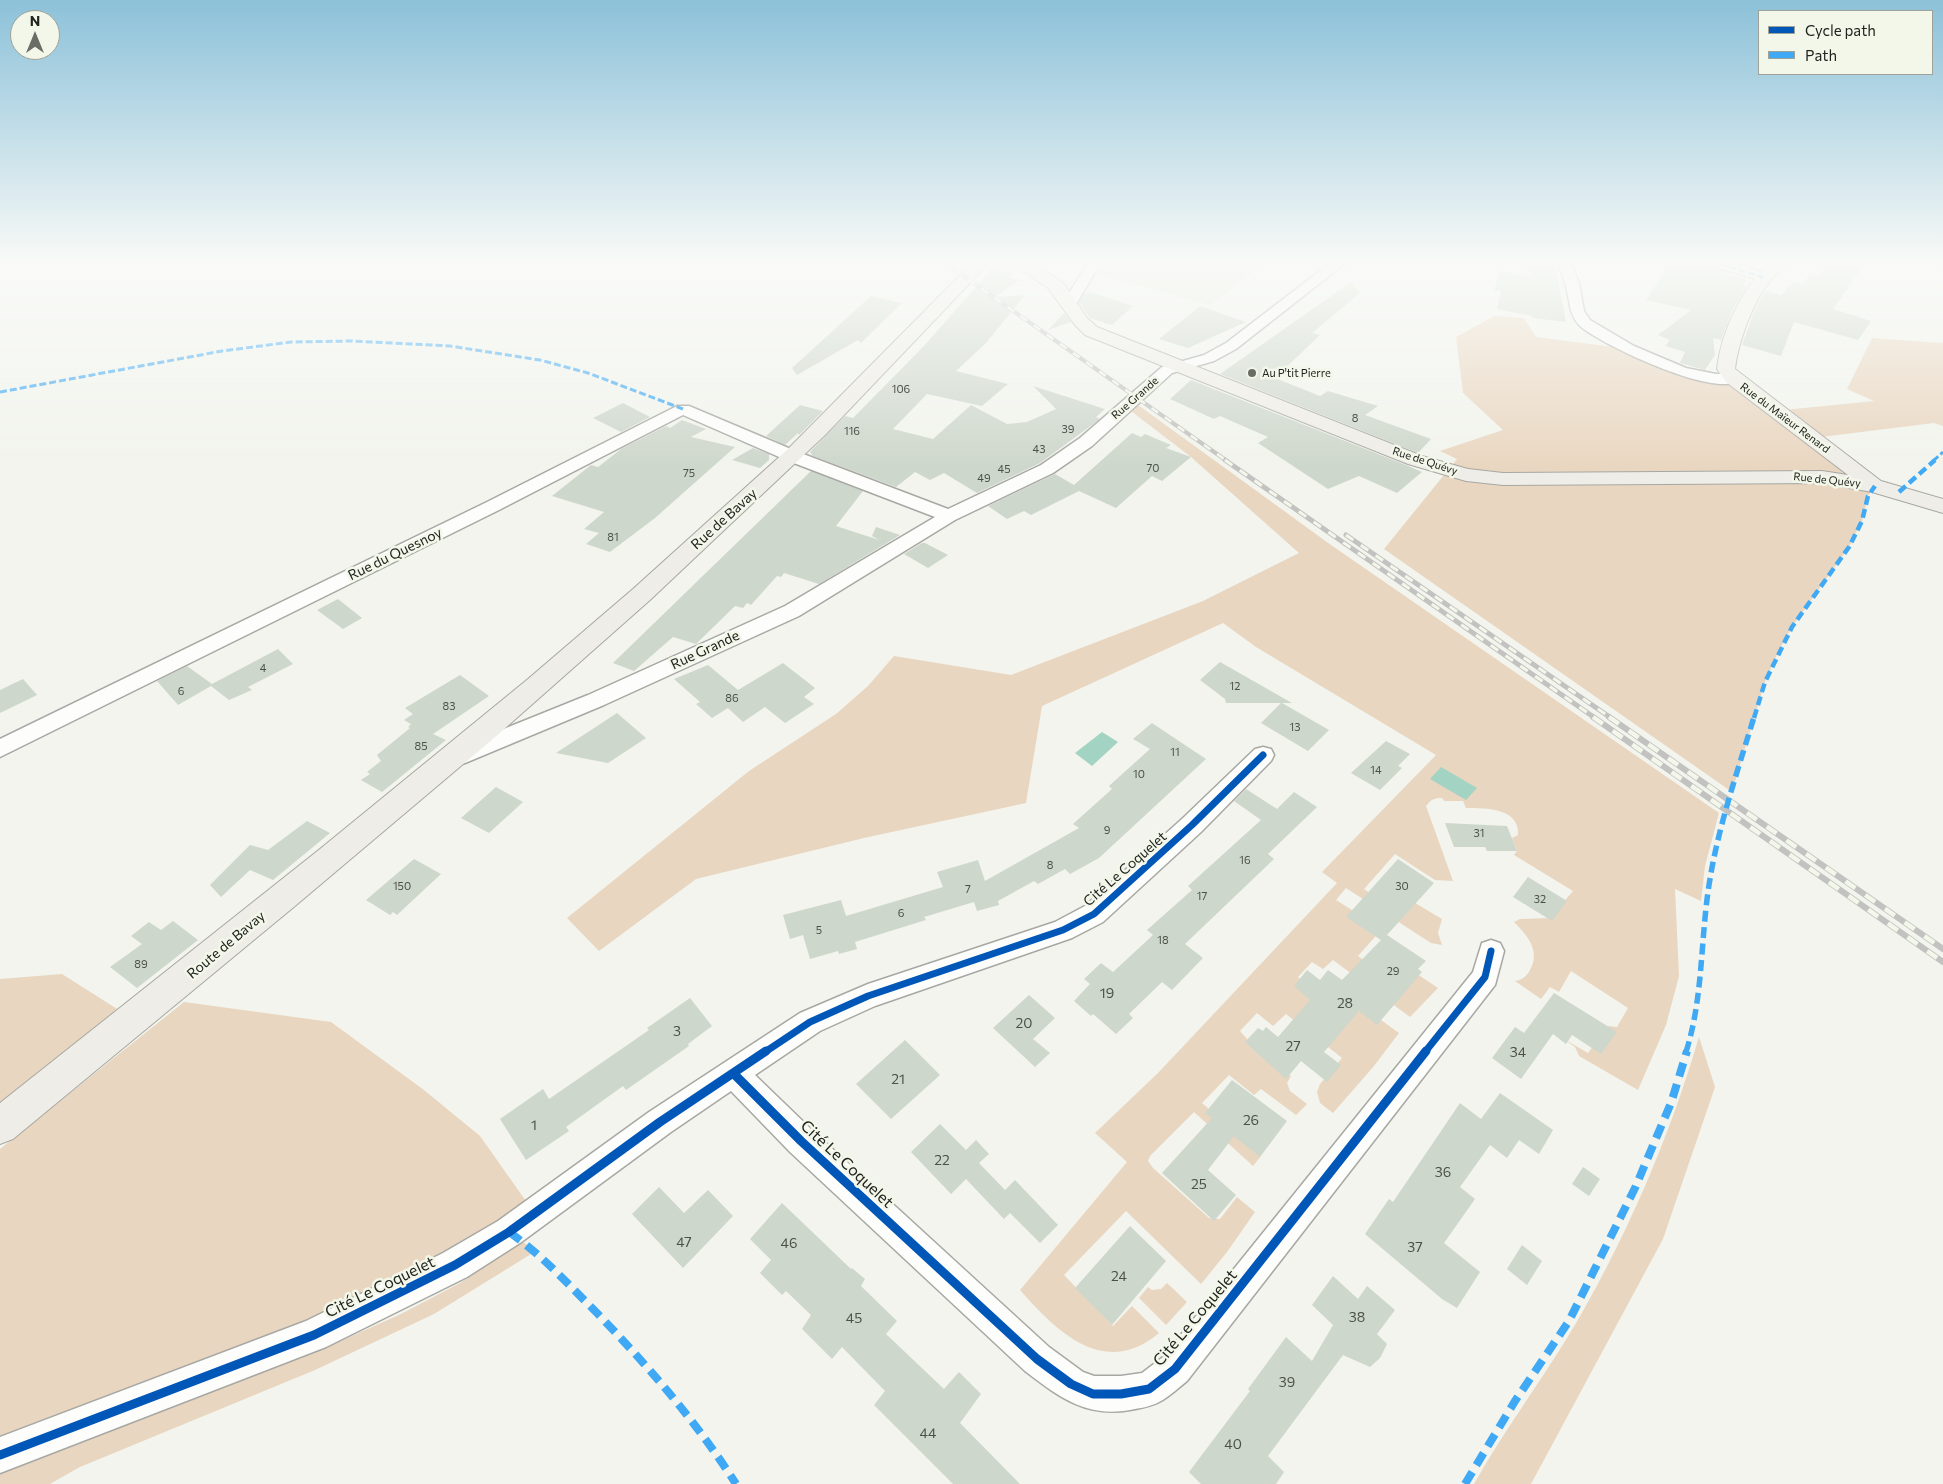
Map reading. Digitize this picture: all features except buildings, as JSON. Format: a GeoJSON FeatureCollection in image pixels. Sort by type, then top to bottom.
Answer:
{"type":"FeatureCollection","features":[{"type":"Feature","properties":{"kind":"main road","name":"Rue de Bavay"},"geometry":{"type":"LineString","coordinates":[[449,760],[587,643],[792,456],[917,330]]}},
{"type":"Feature","properties":{"kind":"main road","name":"Rue de Quévy"},"geometry":{"type":"LineString","coordinates":[[1090,330],[1415,460],[1466,475],[1503,479],[1796,476],[1845,480],[1875,486],[1943,506]]}},
{"type":"Feature","properties":{"kind":"main road"},"geometry":{"type":"LineString","coordinates":[[1733,378],[1726,369],[1726,362],[1738,330]]}},
{"type":"Feature","properties":{"kind":"main road","name":"Rue du Maïeur Renard"},"geometry":{"type":"LineString","coordinates":[[1733,378],[1875,486]]}},
{"type":"Feature","properties":{"kind":"main road","name":"Route de Bavay"},"geometry":{"type":"LineString","coordinates":[[0,1126],[141,1015],[449,760]]}},
{"type":"Feature","properties":{"kind":"street","name":"Rue Grande"},"geometry":{"type":"LineString","coordinates":[[449,760],[596,700],[792,610],[868,567],[949,516],[1047,469],[1086,442],[1168,370],[1209,358],[1231,346],[1252,330]]}},
{"type":"Feature","properties":{"kind":"street","name":"Rue du Maïeur Renard"},"geometry":{"type":"LineString","coordinates":[[1597,330],[1629,349],[1682,372],[1716,379],[1733,378]]}},
{"type":"Feature","properties":{"kind":"street","name":"Rue du Quesnoy"},"geometry":{"type":"LineString","coordinates":[[0,749],[493,506],[684,409],[792,456]]}},
{"type":"Feature","properties":{"kind":"street"},"geometry":{"type":"LineString","coordinates":[[792,456],[949,516]]}},
{"type":"Feature","properties":{"kind":"street","name":"Cité Le Coquelet"},"geometry":{"type":"LineString","coordinates":[[0,1455],[314,1335],[455,1265],[509,1232],[660,1122],[810,1022],[868,996],[1063,930],[1094,914],[1185,832],[1263,755]]}},
{"type":"Feature","properties":{"kind":"street","name":"Cité Le Coquelet"},"geometry":{"type":"LineString","coordinates":[[734,1074],[801,1141],[1037,1359],[1071,1384],[1093,1394],[1121,1394],[1149,1389],[1175,1369],[1484,977],[1491,951]]}},
{"type":"Feature","properties":{"kind":"shaded area"},"geometry":{"type":"Polygon","coordinates":[[[1468,330],[1532,330],[1536,337],[1629,349],[1682,372],[1733,378],[1875,486],[1868,496],[1862,521],[1849,547],[1792,627],[1779,650],[1765,682],[1732,792],[1384,549],[1457,459],[1440,451],[1503,430],[1463,393],[1456,337],[1468,330]]]}},
{"type":"Feature","properties":{"kind":"shaded area"},"geometry":{"type":"Polygon","coordinates":[[[1872,338],[1943,343],[1943,426],[1934,423],[1821,437],[1784,410],[1874,401],[1847,389],[1872,338]]]}},
{"type":"Feature","properties":{"kind":"shaded area"},"geometry":{"type":"Polygon","coordinates":[[[1134,402],[1331,545],[1719,813],[1705,866],[1701,901],[1675,889],[1679,976],[1666,1025],[1638,1090],[1579,1056],[1575,1047],[1562,1038],[1588,1053],[1608,1026],[1617,1027],[1628,1008],[1571,971],[1559,992],[1550,987],[1541,999],[1515,981],[1522,979],[1527,974],[1533,963],[1534,956],[1528,938],[1514,922],[1520,919],[1550,918],[1573,891],[1514,855],[1517,851],[1512,838],[1518,835],[1517,826],[1514,819],[1508,815],[1492,809],[1466,808],[1463,801],[1444,801],[1442,798],[1436,798],[1431,801],[1426,806],[1453,881],[1435,880],[1395,854],[1364,889],[1403,916],[1415,903],[1442,919],[1438,933],[1442,945],[1431,943],[1346,888],[1336,900],[1382,929],[1358,956],[1404,988],[1417,974],[1438,988],[1410,1017],[1333,960],[1323,969],[1312,962],[1298,977],[1308,985],[1360,1005],[1399,1033],[1374,1066],[1333,1113],[1320,1103],[1317,1092],[1320,1084],[1342,1058],[1286,1014],[1273,1026],[1257,1013],[1240,1031],[1256,1049],[1291,1076],[1287,1083],[1290,1091],[1307,1104],[1296,1115],[1261,1089],[1254,1095],[1229,1075],[1202,1103],[1261,1156],[1253,1166],[1194,1112],[1150,1156],[1148,1161],[1153,1168],[1209,1218],[1220,1219],[1237,1197],[1255,1212],[1227,1252],[1201,1284],[1126,1211],[1064,1275],[1113,1326],[1132,1306],[1159,1333],[1139,1346],[1119,1352],[1101,1351],[1083,1344],[1066,1334],[1034,1306],[1020,1290],[1127,1162],[1095,1133],[1158,1073],[1337,883],[1322,872],[1436,755],[1256,647],[1223,623],[1042,706],[1026,803],[864,838],[696,879],[599,951],[567,918],[749,771],[836,714],[868,686],[894,656],[1011,675],[1203,601],[1299,553],[1191,457],[1127,408],[1134,402]]]}},
{"type":"Feature","properties":{"kind":"shaded area"},"geometry":{"type":"Polygon","coordinates":[[[1102,732],[1118,742],[1092,766],[1075,753],[1102,732]]]}},
{"type":"Feature","properties":{"kind":"shaded area"},"geometry":{"type":"Polygon","coordinates":[[[1441,767],[1477,788],[1466,800],[1430,779],[1441,767]]]}},
{"type":"Feature","properties":{"kind":"shaded area"},"geometry":{"type":"Polygon","coordinates":[[[62,974],[125,1014],[0,1112],[0,979],[62,974]]]}},
{"type":"Feature","properties":{"kind":"shaded area"},"geometry":{"type":"Polygon","coordinates":[[[184,1002],[331,1022],[424,1090],[480,1136],[528,1204],[472,1242],[326,1312],[0,1437],[0,1149],[184,1002]]]}},
{"type":"Feature","properties":{"kind":"shaded area"},"geometry":{"type":"Polygon","coordinates":[[[1699,1037],[1715,1087],[1663,1239],[1531,1484],[1474,1484],[1566,1339],[1598,1284],[1632,1216],[1662,1146],[1699,1037]]]}},
{"type":"Feature","properties":{"kind":"shaded area"},"geometry":{"type":"Polygon","coordinates":[[[523,1242],[536,1251],[434,1314],[315,1370],[80,1467],[50,1484],[0,1484],[0,1474],[343,1340],[401,1314],[460,1283],[523,1242]]]}},
{"type":"Feature","properties":{"kind":"shaded area"},"geometry":{"type":"Polygon","coordinates":[[[1167,1283],[1187,1302],[1166,1325],[1139,1298],[1148,1287],[1152,1290],[1161,1289],[1167,1283]]]}},
{"type":"Feature","properties":{"kind":"railway"},"geometry":{"type":"LineString","coordinates":[[1041,330],[1227,461]]}},
{"type":"Feature","properties":{"kind":"railway"},"geometry":{"type":"LineString","coordinates":[[1225,460],[1595,718]]}},
{"type":"Feature","properties":{"kind":"railway"},"geometry":{"type":"LineString","coordinates":[[1346,535],[1611,718]]}},
{"type":"Feature","properties":{"kind":"railway"},"geometry":{"type":"LineString","coordinates":[[1593,717],[1943,962]]}},
{"type":"Feature","properties":{"kind":"railway"},"geometry":{"type":"LineString","coordinates":[[1609,717],[1943,949]]}},
{"type":"Feature","properties":{"kind":"marked path"},"geometry":{"type":"LineString","coordinates":[[0,392],[222,351],[291,342],[351,341],[450,346],[540,360],[588,373],[683,409]]}},
{"type":"Feature","properties":{"kind":"marked path"},"geometry":{"type":"LineString","coordinates":[[1899,492],[1943,452]]}},
{"type":"Feature","properties":{"kind":"marked path"},"geometry":{"type":"LineString","coordinates":[[1465,1484],[1515,1401],[1569,1321],[1635,1188],[1671,1103],[1689,1044],[1699,999],[1710,879],[1735,779],[1765,682],[1792,627],[1849,547],[1862,521],[1868,496],[1875,486]]}},
{"type":"Feature","properties":{"kind":"marked path"},"geometry":{"type":"LineString","coordinates":[[509,1232],[536,1251],[643,1362],[693,1421],[736,1484]]}},
{"type":"Feature","properties":{"kind":"cycle path"},"geometry":{"type":"LineString","coordinates":[[0,1455],[314,1335],[395,1295],[455,1265],[509,1232],[660,1122],[810,1022],[868,996],[1063,930],[1094,914],[1192,825],[1263,755]]}},
{"type":"Feature","properties":{"kind":"cycle path"},"geometry":{"type":"LineString","coordinates":[[734,1074],[801,1141],[1037,1359],[1071,1384],[1093,1394],[1121,1394],[1149,1389],[1175,1369],[1485,977],[1491,951]]}},
{"type":"Feature","properties":{"kind":"place","name":"Au P'tit Pierre"},"geometry":{"type":"Point","coordinates":[1252,373]}}]}
